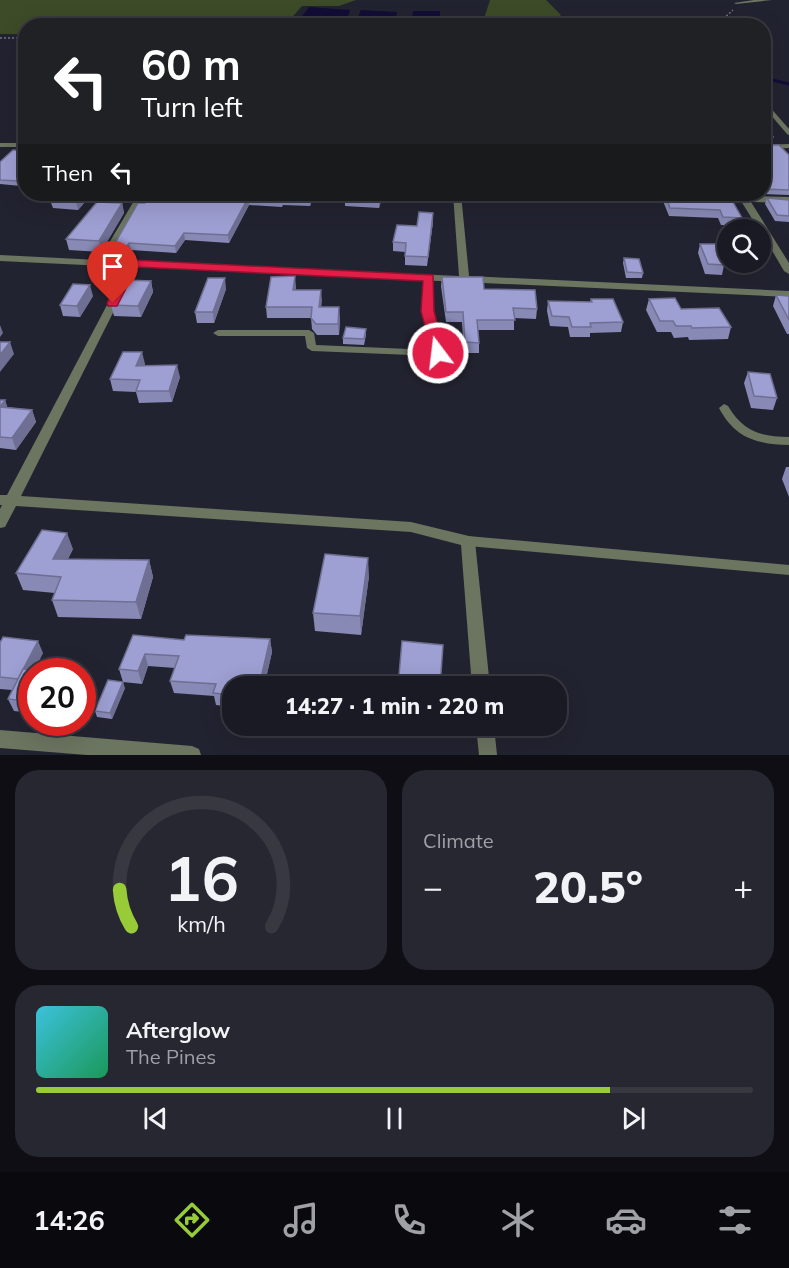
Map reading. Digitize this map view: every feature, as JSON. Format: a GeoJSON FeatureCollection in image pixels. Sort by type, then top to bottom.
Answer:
{"type":"FeatureCollection","features":[{"type":"Feature","properties":{"kind":"street"},"geometry":{"type":"LineString","coordinates":[[1,145],[18,145]]}},
{"type":"Feature","properties":{"kind":"street"},"geometry":{"type":"LineString","coordinates":[[771,198],[789,200]]}},
{"type":"Feature","properties":{"kind":"street"},"geometry":{"type":"LineString","coordinates":[[102,263],[138,201]]}},
{"type":"Feature","properties":{"kind":"street"},"geometry":{"type":"LineString","coordinates":[[458,201],[464,279]]}},
{"type":"Feature","properties":{"kind":"street"},"geometry":{"type":"LineString","coordinates":[[746,201],[789,271]]}},
{"type":"Feature","properties":{"kind":"street"},"geometry":{"type":"LineString","coordinates":[[0,258],[789,294]]}},
{"type":"Feature","properties":{"kind":"street"},"geometry":{"type":"LineString","coordinates":[[0,523],[6,501],[133,264]]}},
{"type":"Feature","properties":{"kind":"street"},"geometry":{"type":"LineString","coordinates":[[6,501],[411,527],[468,541],[480,676]]}},
{"type":"Feature","properties":{"kind":"street"},"geometry":{"type":"LineString","coordinates":[[486,736],[488,755]]}},
{"type":"Feature","properties":{"kind":"street"},"geometry":{"type":"LineString","coordinates":[[0,739],[192,755]]}},
{"type":"Feature","properties":{"kind":"lane"},"geometry":{"type":"LineString","coordinates":[[736,3],[770,0]]}},
{"type":"Feature","properties":{"kind":"lane"},"geometry":{"type":"LineString","coordinates":[[771,112],[789,133]]}},
{"type":"Feature","properties":{"kind":"lane"},"geometry":{"type":"LineString","coordinates":[[771,147],[789,146]]}},
{"type":"Feature","properties":{"kind":"lane"},"geometry":{"type":"LineString","coordinates":[[429,278],[427,311],[438,353]]}},
{"type":"Feature","properties":{"kind":"lane"},"geometry":{"type":"LineString","coordinates":[[218,333],[309,333],[312,348],[438,353],[456,365]]}},
{"type":"Feature","properties":{"kind":"lane"},"geometry":{"type":"LineString","coordinates":[[724,408],[730,421],[754,437],[789,441]]}},
{"type":"Feature","properties":{"kind":"lane"},"geometry":{"type":"LineString","coordinates":[[468,541],[789,570]]}},
{"type":"Feature","properties":{"kind":"path"},"geometry":{"type":"LineString","coordinates":[[725,18],[731,14],[736,3]]}},
{"type":"Feature","properties":{"kind":"path"},"geometry":{"type":"LineString","coordinates":[[0,38],[18,38]]}},
{"type":"Feature","properties":{"kind":"green space"},"geometry":{"type":"Polygon","coordinates":[[[0,0],[356,0],[339,6],[302,6],[292,18],[18,18],[18,34],[0,34],[0,0]]]}},
{"type":"Feature","properties":{"kind":"green space"},"geometry":{"type":"Polygon","coordinates":[[[490,0],[546,0],[561,15],[556,18],[484,18],[490,0]]]}},
{"type":"Feature","properties":{"kind":"shaded area"},"geometry":{"type":"Polygon","coordinates":[[[309,7],[350,10],[348,18],[301,18],[309,7]]]}},
{"type":"Feature","properties":{"kind":"shaded area"},"geometry":{"type":"Polygon","coordinates":[[[361,10],[397,12],[396,18],[358,18],[361,10]]]}},
{"type":"Feature","properties":{"kind":"shaded area"},"geometry":{"type":"Polygon","coordinates":[[[413,11],[440,11],[440,18],[412,18],[413,11]]]}},
{"type":"Feature","properties":{"kind":"building"},"geometry":{"type":"Polygon","coordinates":[[[771,145],[779,145],[789,155],[789,190],[771,189],[771,145]]]}},
{"type":"Feature","properties":{"kind":"building"},"geometry":{"type":"Polygon","coordinates":[[[13,150],[18,150],[18,181],[0,180],[0,162],[13,150]]]}},
{"type":"Feature","properties":{"kind":"building"},"geometry":{"type":"Polygon","coordinates":[[[771,198],[789,200],[789,216],[777,215],[769,201],[771,198]]]}},
{"type":"Feature","properties":{"kind":"building"},"geometry":{"type":"Polygon","coordinates":[[[147,201],[246,201],[228,235],[184,233],[175,246],[129,243],[127,246],[114,245],[138,203],[147,201]]]}},
{"type":"Feature","properties":{"kind":"building"},"geometry":{"type":"Polygon","coordinates":[[[668,201],[732,201],[742,218],[723,217],[720,210],[670,208],[668,201]]]}},
{"type":"Feature","properties":{"kind":"building"},"geometry":{"type":"Polygon","coordinates":[[[97,202],[122,203],[99,241],[66,239],[97,202]]]}},
{"type":"Feature","properties":{"kind":"building"},"geometry":{"type":"Polygon","coordinates":[[[419,212],[433,213],[428,257],[405,256],[406,243],[393,242],[397,225],[417,226],[419,212]]]}},
{"type":"Feature","properties":{"kind":"building"},"geometry":{"type":"Polygon","coordinates":[[[700,244],[716,244],[717,265],[708,264],[700,244]]]}},
{"type":"Feature","properties":{"kind":"building"},"geometry":{"type":"Polygon","coordinates":[[[624,258],[639,259],[643,273],[627,272],[624,258]]]}},
{"type":"Feature","properties":{"kind":"building"},"geometry":{"type":"Polygon","coordinates":[[[295,276],[293,290],[321,290],[319,307],[339,307],[338,324],[316,324],[311,318],[312,307],[266,307],[271,277],[295,276]]]}},
{"type":"Feature","properties":{"kind":"building"},"geometry":{"type":"Polygon","coordinates":[[[442,277],[483,277],[484,289],[535,290],[537,309],[513,308],[515,320],[477,320],[479,343],[465,342],[463,312],[446,312],[442,277]]]}},
{"type":"Feature","properties":{"kind":"building"},"geometry":{"type":"Polygon","coordinates":[[[208,278],[225,278],[213,312],[195,312],[208,278]]]}},
{"type":"Feature","properties":{"kind":"building"},"geometry":{"type":"Polygon","coordinates":[[[125,280],[151,281],[138,306],[111,305],[125,280]]]}},
{"type":"Feature","properties":{"kind":"building"},"geometry":{"type":"Polygon","coordinates":[[[73,284],[90,285],[77,306],[60,305],[73,284]]]}},
{"type":"Feature","properties":{"kind":"building"},"geometry":{"type":"Polygon","coordinates":[[[776,295],[789,296],[789,320],[776,295]]]}},
{"type":"Feature","properties":{"kind":"building"},"geometry":{"type":"Polygon","coordinates":[[[675,298],[681,309],[719,308],[731,327],[692,328],[691,326],[676,326],[673,321],[660,321],[649,299],[675,298]]]}},
{"type":"Feature","properties":{"kind":"building"},"geometry":{"type":"Polygon","coordinates":[[[591,299],[613,299],[623,322],[590,323],[591,327],[572,327],[569,317],[552,316],[548,301],[592,302],[591,299]]]}},
{"type":"Feature","properties":{"kind":"building"},"geometry":{"type":"Polygon","coordinates":[[[346,327],[366,329],[364,339],[343,338],[346,327]]]}},
{"type":"Feature","properties":{"kind":"building"},"geometry":{"type":"Polygon","coordinates":[[[0,342],[10,342],[0,355],[0,342]]]}},
{"type":"Feature","properties":{"kind":"building"},"geometry":{"type":"Polygon","coordinates":[[[123,352],[142,352],[136,366],[177,365],[169,391],[136,391],[140,380],[110,379],[123,352]]]}},
{"type":"Feature","properties":{"kind":"building"},"geometry":{"type":"Polygon","coordinates":[[[748,372],[770,374],[777,398],[754,396],[748,372]]]}},
{"type":"Feature","properties":{"kind":"building"},"geometry":{"type":"Polygon","coordinates":[[[0,407],[32,410],[12,438],[0,437],[0,407]]]}},
{"type":"Feature","properties":{"kind":"building"},"geometry":{"type":"Polygon","coordinates":[[[42,530],[67,533],[53,559],[149,560],[136,602],[52,600],[61,577],[16,573],[42,530]]]}},
{"type":"Feature","properties":{"kind":"building"},"geometry":{"type":"Polygon","coordinates":[[[325,554],[368,558],[360,616],[313,613],[325,554]]]}},
{"type":"Feature","properties":{"kind":"building"},"geometry":{"type":"Polygon","coordinates":[[[133,635],[184,640],[186,635],[270,639],[262,676],[222,676],[222,694],[213,693],[216,684],[170,681],[179,656],[145,654],[138,671],[119,669],[133,635]]]}},
{"type":"Feature","properties":{"kind":"building"},"geometry":{"type":"Polygon","coordinates":[[[3,637],[38,641],[29,658],[18,658],[18,679],[0,677],[3,637]]]}},
{"type":"Feature","properties":{"kind":"building"},"geometry":{"type":"Polygon","coordinates":[[[402,641],[443,645],[441,676],[399,676],[402,641]]]}},
{"type":"Feature","properties":{"kind":"building"},"geometry":{"type":"Polygon","coordinates":[[[18,679],[18,700],[8,699],[18,679]]]}},
{"type":"Feature","properties":{"kind":"building"},"geometry":{"type":"Polygon","coordinates":[[[108,680],[123,682],[110,713],[96,711],[108,680]]]}},
{"type":"Feature","properties":{"kind":"waterway"},"geometry":{"type":"LineString","coordinates":[[771,80],[789,84]]}},
{"type":"Feature","properties":{"kind":"route"},"geometry":{"type":"LineString","coordinates":[[113,303],[133,264],[429,278],[427,311],[438,353]]}}]}
